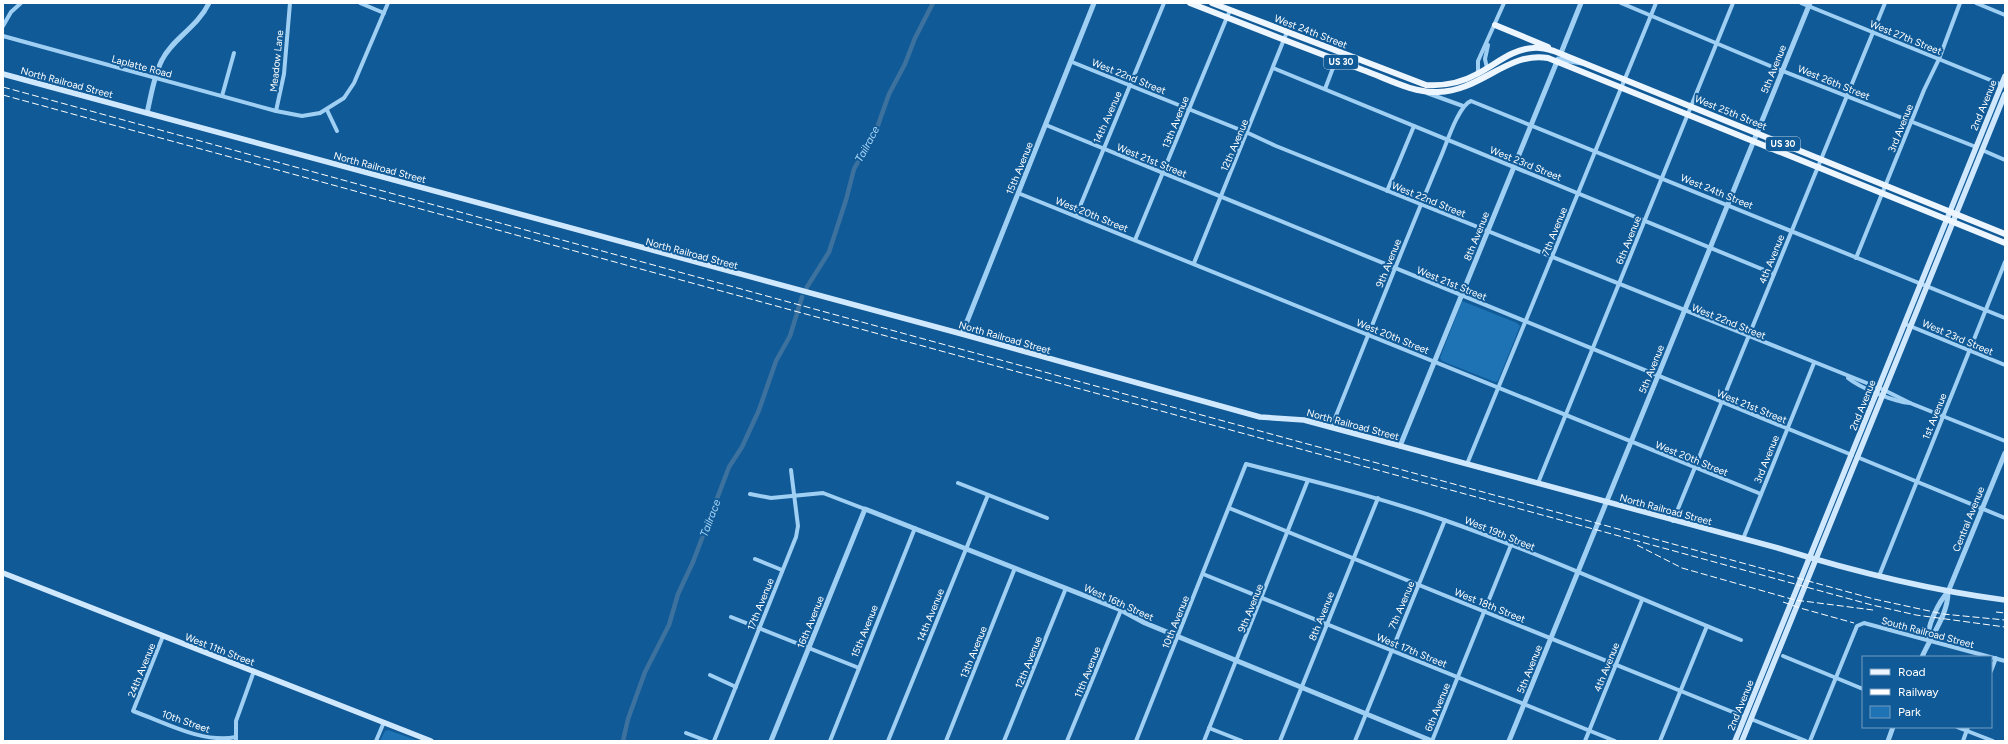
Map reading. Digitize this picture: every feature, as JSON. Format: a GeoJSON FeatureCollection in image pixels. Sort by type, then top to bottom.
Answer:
{"type":"FeatureCollection","features":[{"type":"Feature","properties":{"kind":"main road","name":"West 24th Street"},"geometry":{"type":"LineString","coordinates":[[1190,3],[1336,60],[1423,91],[1455,90],[1494,73]]}},
{"type":"Feature","properties":{"kind":"main road","name":"West 24th Street"},"geometry":{"type":"LineString","coordinates":[[1212,3],[1426,85],[1448,85],[1478,73],[1494,64]]}},
{"type":"Feature","properties":{"kind":"main road"},"geometry":{"type":"LineString","coordinates":[[1495,25],[1554,51]]}},
{"type":"Feature","properties":{"kind":"main road","name":"West 25th Street"},"geometry":{"type":"LineString","coordinates":[[1494,64],[1520,50],[1532,48],[1561,53],[2005,234]]}},
{"type":"Feature","properties":{"kind":"main road","name":"West 25th Street"},"geometry":{"type":"LineString","coordinates":[[1494,73],[1513,62],[1532,57],[1548,58],[2005,243]]}},
{"type":"Feature","properties":{"kind":"main road"},"geometry":{"type":"LineString","coordinates":[[1479,80],[1486,75],[1487,68]]}},
{"type":"Feature","properties":{"kind":"main road","name":"North Railroad Street"},"geometry":{"type":"LineString","coordinates":[[3,74],[962,334],[1260,417],[1298,419],[1878,576],[1948,592],[2005,600]]}},
{"type":"Feature","properties":{"kind":"main road","name":"2nd Avenue"},"geometry":{"type":"LineString","coordinates":[[1742,741],[1748,718],[1757,694],[1880,391],[1908,325],[1927,287],[1950,221],[1950,212],[1976,147],[2003,86],[2005,76]]}},
{"type":"Feature","properties":{"kind":"main road","name":"2nd Avenue"},"geometry":{"type":"LineString","coordinates":[[1908,325],[1920,284],[1950,221],[1956,214],[2005,94]]}},
{"type":"Feature","properties":{"kind":"main road","name":"West 11th Street"},"geometry":{"type":"LineString","coordinates":[[3,573],[431,741]]}},
{"type":"Feature","properties":{"kind":"main road","name":"2nd Avenue"},"geometry":{"type":"LineString","coordinates":[[1735,741],[1748,718]]}},
{"type":"Feature","properties":{"kind":"street"},"geometry":{"type":"LineString","coordinates":[[3,26],[11,12],[21,3]]}},
{"type":"Feature","properties":{"kind":"street"},"geometry":{"type":"LineString","coordinates":[[146,113],[162,60],[173,45],[203,15],[208,3]]}},
{"type":"Feature","properties":{"kind":"street","name":"Meadow Lane"},"geometry":{"type":"LineString","coordinates":[[276,111],[284,74],[290,3]]}},
{"type":"Feature","properties":{"kind":"street"},"geometry":{"type":"LineString","coordinates":[[360,3],[384,13]]}},
{"type":"Feature","properties":{"kind":"street"},"geometry":{"type":"LineString","coordinates":[[276,111],[302,116],[320,114],[344,98],[354,83],[388,3]]}},
{"type":"Feature","properties":{"kind":"street","name":"14th Avenue"},"geometry":{"type":"LineString","coordinates":[[1076,216],[1102,149],[1164,3]]}},
{"type":"Feature","properties":{"kind":"street"},"geometry":{"type":"LineString","coordinates":[[1478,73],[1478,61],[1489,40],[1504,3]]}},
{"type":"Feature","properties":{"kind":"street"},"geometry":{"type":"LineString","coordinates":[[1561,53],[1581,3]]}},
{"type":"Feature","properties":{"kind":"street","name":"West 26th Street"},"geometry":{"type":"LineString","coordinates":[[1621,3],[1782,70],[1976,147]]}},
{"type":"Feature","properties":{"kind":"street","name":"7th Avenue"},"geometry":{"type":"LineString","coordinates":[[1467,464],[1656,3]]}},
{"type":"Feature","properties":{"kind":"street","name":"6th Avenue"},"geometry":{"type":"LineString","coordinates":[[1538,483],[1733,3]]}},
{"type":"Feature","properties":{"kind":"street","name":"West 27th Street"},"geometry":{"type":"LineString","coordinates":[[1801,3],[2003,86]]}},
{"type":"Feature","properties":{"kind":"street","name":"4th Avenue"},"geometry":{"type":"LineString","coordinates":[[1673,521],[1885,3]]}},
{"type":"Feature","properties":{"kind":"street","name":"3rd Avenue"},"geometry":{"type":"LineString","coordinates":[[1856,258],[1911,122],[1939,59],[1960,3]]}},
{"type":"Feature","properties":{"kind":"street"},"geometry":{"type":"LineString","coordinates":[[1976,3],[2005,15]]}},
{"type":"Feature","properties":{"kind":"street","name":"15th Avenue"},"geometry":{"type":"LineString","coordinates":[[962,334],[1095,5]]}},
{"type":"Feature","properties":{"kind":"street","name":"5th Avenue"},"geometry":{"type":"LineString","coordinates":[[1509,741],[1809,5]]}},
{"type":"Feature","properties":{"kind":"street","name":"13th Avenue"},"geometry":{"type":"LineString","coordinates":[[1135,240],[1230,10]]}},
{"type":"Feature","properties":{"kind":"street","name":"12th Avenue"},"geometry":{"type":"LineString","coordinates":[[1194,263],[1220,197],[1248,133],[1287,32]]}},
{"type":"Feature","properties":{"kind":"street","name":"Laplatte Road"},"geometry":{"type":"LineString","coordinates":[[3,36],[276,111]]}},
{"type":"Feature","properties":{"kind":"street"},"geometry":{"type":"LineString","coordinates":[[1487,68],[1486,55],[1489,40]]}},
{"type":"Feature","properties":{"kind":"street"},"geometry":{"type":"LineString","coordinates":[[222,96],[234,53]]}},
{"type":"Feature","properties":{"kind":"street"},"geometry":{"type":"LineString","coordinates":[[1557,62],[1560,58],[1576,63],[1586,64]]}},
{"type":"Feature","properties":{"kind":"street"},"geometry":{"type":"LineString","coordinates":[[1325,89],[1336,60]]}},
{"type":"Feature","properties":{"kind":"street","name":"West 22nd Street"},"geometry":{"type":"LineString","coordinates":[[1072,62],[1421,205],[1814,363],[1900,401],[1910,403],[2005,441]]}},
{"type":"Feature","properties":{"kind":"street","name":"8th Avenue"},"geometry":{"type":"LineString","coordinates":[[1400,446],[1557,62]]}},
{"type":"Feature","properties":{"kind":"street","name":"West 23rd Street"},"geometry":{"type":"LineString","coordinates":[[1273,68],[1774,274]]}},
{"type":"Feature","properties":{"kind":"street","name":"West 24th Street"},"geometry":{"type":"LineString","coordinates":[[1423,91],[1463,106],[1468,102],[1474,102],[1790,232],[2005,318]]}},
{"type":"Feature","properties":{"kind":"street","name":"9th Avenue"},"geometry":{"type":"LineString","coordinates":[[1331,428],[1395,268],[1463,106]]}},
{"type":"Feature","properties":{"kind":"street"},"geometry":{"type":"LineString","coordinates":[[327,110],[337,131]]}},
{"type":"Feature","properties":{"kind":"street","name":"West 21st Street"},"geometry":{"type":"LineString","coordinates":[[1046,125],[2005,518]]}},
{"type":"Feature","properties":{"kind":"street"},"geometry":{"type":"LineString","coordinates":[[1387,191],[1414,126]]}},
{"type":"Feature","properties":{"kind":"street"},"geometry":{"type":"LineString","coordinates":[[1982,150],[2005,160]]}},
{"type":"Feature","properties":{"kind":"street","name":"West 20th Street"},"geometry":{"type":"LineString","coordinates":[[1018,193],[1194,263],[1565,416],[1761,494]]}},
{"type":"Feature","properties":{"kind":"street","name":"1st Avenue"},"geometry":{"type":"LineString","coordinates":[[1878,576],[2005,262]]}},
{"type":"Feature","properties":{"kind":"street","name":"West 23rd Street"},"geometry":{"type":"LineString","coordinates":[[1908,325],[2005,365]]}},
{"type":"Feature","properties":{"kind":"street","name":"3rd Avenue"},"geometry":{"type":"LineString","coordinates":[[1744,539],[1814,363]]}},
{"type":"Feature","properties":{"kind":"street","name":"Central Avenue"},"geometry":{"type":"LineString","coordinates":[[1922,656],[1929,640],[1928,634],[1941,600],[1948,592],[2005,453]]}},
{"type":"Feature","properties":{"kind":"street","name":"West 19th Street"},"geometry":{"type":"LineString","coordinates":[[1246,464],[1378,498],[1445,520],[1578,572],[1642,600],[1741,640]]}},
{"type":"Feature","properties":{"kind":"street","name":"10th Avenue"},"geometry":{"type":"LineString","coordinates":[[1136,741],[1246,464]]}},
{"type":"Feature","properties":{"kind":"street","name":"17th Avenue"},"geometry":{"type":"LineString","coordinates":[[714,741],[796,537],[798,526],[791,470]]}},
{"type":"Feature","properties":{"kind":"street","name":"9th Avenue"},"geometry":{"type":"LineString","coordinates":[[1204,741],[1289,532],[1308,480]]}},
{"type":"Feature","properties":{"kind":"street"},"geometry":{"type":"LineString","coordinates":[[958,483],[1047,518]]}},
{"type":"Feature","properties":{"kind":"street","name":"West 16th Street"},"geometry":{"type":"LineString","coordinates":[[750,494],[771,498],[823,493],[1121,610],[1145,623],[1178,637],[1432,741]]}},
{"type":"Feature","properties":{"kind":"street","name":"14th Avenue"},"geometry":{"type":"LineString","coordinates":[[888,741],[988,495]]}},
{"type":"Feature","properties":{"kind":"street","name":"8th Avenue"},"geometry":{"type":"LineString","coordinates":[[1280,741],[1378,498]]}},
{"type":"Feature","properties":{"kind":"street","name":"West 18th Street"},"geometry":{"type":"LineString","coordinates":[[1229,508],[1806,741]]}},
{"type":"Feature","properties":{"kind":"street","name":"16th Avenue"},"geometry":{"type":"LineString","coordinates":[[771,741],[865,509]]}},
{"type":"Feature","properties":{"kind":"street","name":"7th Avenue"},"geometry":{"type":"LineString","coordinates":[[1355,741],[1445,520]]}},
{"type":"Feature","properties":{"kind":"street","name":"15th Avenue"},"geometry":{"type":"LineString","coordinates":[[830,741],[915,528]]}},
{"type":"Feature","properties":{"kind":"street","name":"6th Avenue"},"geometry":{"type":"LineString","coordinates":[[1432,741],[1511,545]]}},
{"type":"Feature","properties":{"kind":"street"},"geometry":{"type":"LineString","coordinates":[[755,559],[782,570]]}},
{"type":"Feature","properties":{"kind":"street","name":"13th Avenue"},"geometry":{"type":"LineString","coordinates":[[946,741],[1015,568]]}},
{"type":"Feature","properties":{"kind":"street","name":"West 17th Street"},"geometry":{"type":"LineString","coordinates":[[1203,574],[1615,741]]}},
{"type":"Feature","properties":{"kind":"street","name":"12th Avenue"},"geometry":{"type":"LineString","coordinates":[[1004,741],[1066,588]]}},
{"type":"Feature","properties":{"kind":"street","name":"4th Avenue"},"geometry":{"type":"LineString","coordinates":[[1584,741],[1642,600]]}},
{"type":"Feature","properties":{"kind":"street","name":"11th Avenue"},"geometry":{"type":"LineString","coordinates":[[1067,741],[1121,610]]}},
{"type":"Feature","properties":{"kind":"street"},"geometry":{"type":"LineString","coordinates":[[732,617],[859,668]]}},
{"type":"Feature","properties":{"kind":"street","name":"South Railroad Street"},"geometry":{"type":"LineString","coordinates":[[1836,678],[1857,626],[1864,623],[1989,656]]}},
{"type":"Feature","properties":{"kind":"street"},"geometry":{"type":"LineString","coordinates":[[1660,741],[1707,626]]}},
{"type":"Feature","properties":{"kind":"street","name":"24th Avenue"},"geometry":{"type":"LineString","coordinates":[[133,711],[163,636]]}},
{"type":"Feature","properties":{"kind":"street"},"geometry":{"type":"LineString","coordinates":[[1783,656],[1862,689]]}},
{"type":"Feature","properties":{"kind":"street","name":"South Railroad Street"},"geometry":{"type":"LineString","coordinates":[[1992,657],[2005,661]]}},
{"type":"Feature","properties":{"kind":"street"},"geometry":{"type":"LineString","coordinates":[[1992,668],[1996,658]]}},
{"type":"Feature","properties":{"kind":"street"},"geometry":{"type":"LineString","coordinates":[[236,739],[236,721],[254,671]]}},
{"type":"Feature","properties":{"kind":"street"},"geometry":{"type":"LineString","coordinates":[[710,675],[736,687]]}},
{"type":"Feature","properties":{"kind":"street"},"geometry":{"type":"LineString","coordinates":[[1810,741],[1836,678]]}},
{"type":"Feature","properties":{"kind":"street","name":"10th Street"},"geometry":{"type":"LineString","coordinates":[[133,711],[197,735],[215,740],[236,739]]}},
{"type":"Feature","properties":{"kind":"street"},"geometry":{"type":"LineString","coordinates":[[376,741],[384,722]]}},
{"type":"Feature","properties":{"kind":"street"},"geometry":{"type":"LineString","coordinates":[[1209,728],[1242,741]]}},
{"type":"Feature","properties":{"kind":"street"},"geometry":{"type":"LineString","coordinates":[[1888,741],[1894,728]]}},
{"type":"Feature","properties":{"kind":"street"},"geometry":{"type":"LineString","coordinates":[[1963,741],[1968,729],[1993,741]]}},
{"type":"Feature","properties":{"kind":"street"},"geometry":{"type":"LineString","coordinates":[[686,733],[707,741]]}},
{"type":"Feature","properties":{"kind":"green space"},"geometry":{"type":"Polygon","coordinates":[[[1462,301],[1517,323],[1520,326],[1498,381],[1495,382],[1442,361],[1440,358],[1462,301]]]}},
{"type":"Feature","properties":{"kind":"green space"},"geometry":{"type":"Polygon","coordinates":[[[388,730],[419,741],[380,741],[385,731],[388,730]]]}},
{"type":"Feature","properties":{"kind":"waterway","name":"Tailrace"},"geometry":{"type":"LineString","coordinates":[[807,287],[829,252],[846,200],[854,169],[877,128],[889,94],[905,64],[915,38],[933,3]]}},
{"type":"Feature","properties":{"kind":"waterway","name":"Tailrace"},"geometry":{"type":"LineString","coordinates":[[623,741],[628,719],[645,672],[669,625],[678,594],[693,562],[729,467],[742,447],[759,410],[776,361],[790,336],[802,297]]}},
{"type":"Feature","properties":{"kind":"railway"},"geometry":{"type":"LineString","coordinates":[[3,87],[1874,599],[1943,614],[2005,620]]}},
{"type":"Feature","properties":{"kind":"railway"},"geometry":{"type":"LineString","coordinates":[[3,95],[1872,605],[1916,615],[2005,627]]}},
{"type":"Feature","properties":{"kind":"railway"},"geometry":{"type":"LineString","coordinates":[[1637,545],[1682,568],[1795,600],[1873,610]]}},
{"type":"Feature","properties":{"kind":"railway"},"geometry":{"type":"LineString","coordinates":[[1783,602],[1854,623]]}},
{"type":"Feature","properties":{"kind":"railway"},"geometry":{"type":"LineString","coordinates":[[1996,612],[2005,613]]}}]}
